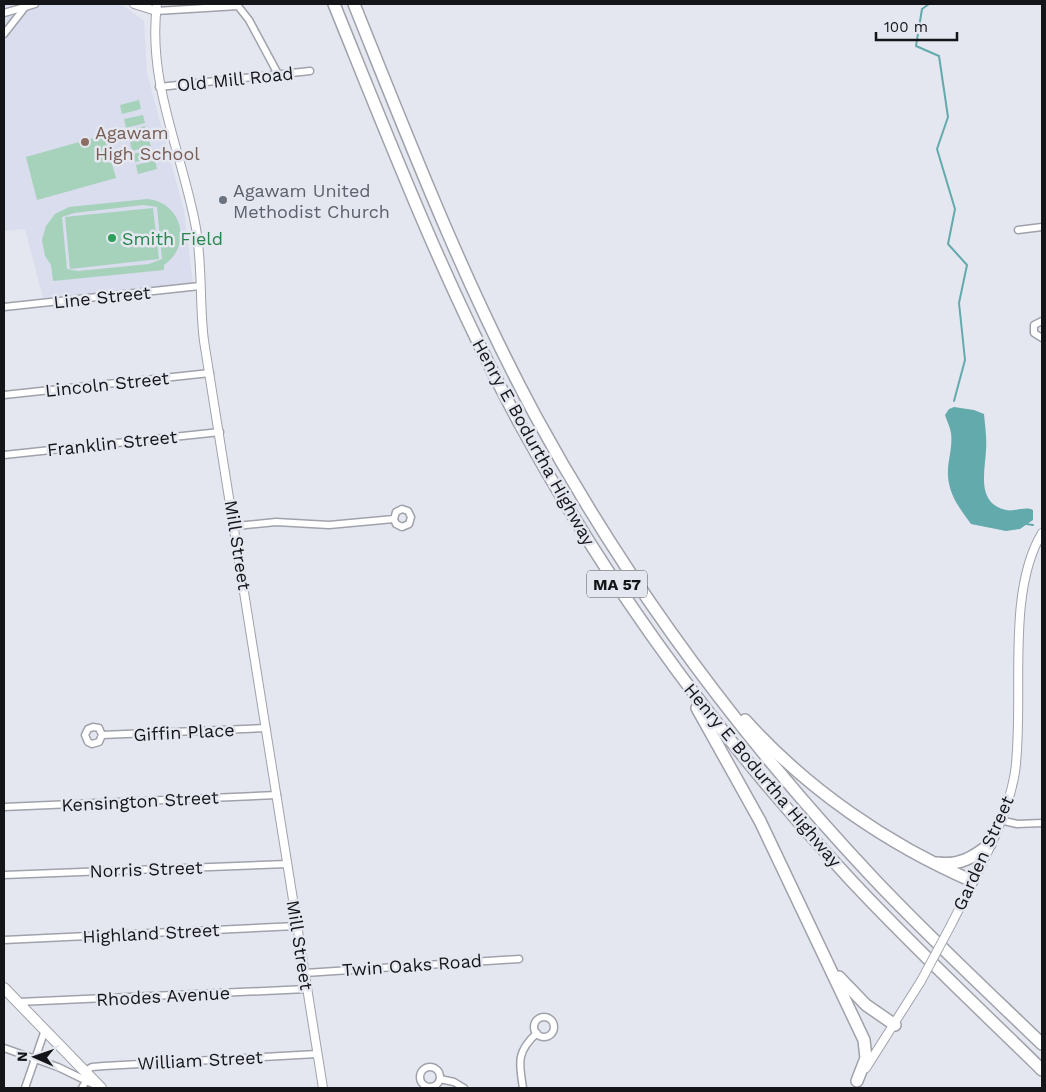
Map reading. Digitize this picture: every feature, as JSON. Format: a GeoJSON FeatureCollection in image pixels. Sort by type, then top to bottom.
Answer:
{"type":"FeatureCollection","features":[{"type":"Feature","properties":{"kind":"highway","name":"Henry E Bodurtha Highway"},"geometry":{"type":"LineString","coordinates":[[334,4],[430,240],[494,374],[571,512],[659,645],[743,757],[839,867],[903,934],[1042,1070]]}},
{"type":"Feature","properties":{"kind":"highway","name":"Henry E Bodurtha Highway"},"geometry":{"type":"LineString","coordinates":[[354,4],[441,220],[494,334],[531,407],[575,485],[650,601],[736,719],[821,820],[895,901],[1042,1044]]}},
{"type":"Feature","properties":{"kind":"highway"},"geometry":{"type":"LineString","coordinates":[[650,601],[724,695],[779,754],[811,782],[855,815],[920,857],[972,881]]}},
{"type":"Feature","properties":{"kind":"highway"},"geometry":{"type":"LineString","coordinates":[[659,645],[747,795],[866,1045],[865,1063],[855,1084]]}},
{"type":"Feature","properties":{"kind":"highway"},"geometry":{"type":"LineString","coordinates":[[920,857],[939,863],[955,863],[973,858],[990,844]]}},
{"type":"Feature","properties":{"kind":"highway"},"geometry":{"type":"LineString","coordinates":[[820,946],[832,968],[852,992],[870,1009],[895,1025]]}},
{"type":"Feature","properties":{"kind":"main road"},"geometry":{"type":"LineString","coordinates":[[4,988],[45,1030],[85,1076],[101,1088]]}},
{"type":"Feature","properties":{"kind":"street"},"geometry":{"type":"LineString","coordinates":[[4,13],[36,4]]}},
{"type":"Feature","properties":{"kind":"street"},"geometry":{"type":"LineString","coordinates":[[134,4],[157,7],[238,6],[250,20],[278,74]]}},
{"type":"Feature","properties":{"kind":"street"},"geometry":{"type":"LineString","coordinates":[[4,34],[26,6]]}},
{"type":"Feature","properties":{"kind":"street","name":"Mill Street"},"geometry":{"type":"LineString","coordinates":[[157,7],[155,45],[159,87],[195,223],[203,328],[236,526],[323,1088]]}},
{"type":"Feature","properties":{"kind":"street","name":"Old Mill Road"},"geometry":{"type":"LineString","coordinates":[[159,87],[310,71]]}},
{"type":"Feature","properties":{"kind":"street"},"geometry":{"type":"LineString","coordinates":[[1018,230],[1042,227]]}},
{"type":"Feature","properties":{"kind":"street","name":"Line Street"},"geometry":{"type":"LineString","coordinates":[[4,307],[200,286]]}},
{"type":"Feature","properties":{"kind":"street"},"geometry":{"type":"LineString","coordinates":[[1042,321],[1034,326],[1034,333],[1042,338]]}},
{"type":"Feature","properties":{"kind":"street","name":"Lincoln Street"},"geometry":{"type":"LineString","coordinates":[[4,395],[210,372]]}},
{"type":"Feature","properties":{"kind":"street","name":"Franklin Street"},"geometry":{"type":"LineString","coordinates":[[4,455],[220,432]]}},
{"type":"Feature","properties":{"kind":"street"},"geometry":{"type":"LineString","coordinates":[[236,526],[276,522],[330,525],[394,519]]}},
{"type":"Feature","properties":{"kind":"street","name":"Garden Street"},"geometry":{"type":"LineString","coordinates":[[855,1084],[895,1025],[951,925],[990,844],[1010,793],[1017,751],[1023,585],[1031,554],[1042,533]]}},
{"type":"Feature","properties":{"kind":"street","name":"Giffin Place"},"geometry":{"type":"LineString","coordinates":[[102,735],[266,728]]}},
{"type":"Feature","properties":{"kind":"street","name":"Kensington Street"},"geometry":{"type":"LineString","coordinates":[[4,807],[277,795]]}},
{"type":"Feature","properties":{"kind":"street"},"geometry":{"type":"LineString","coordinates":[[1000,820],[1017,824],[1042,824]]}},
{"type":"Feature","properties":{"kind":"street","name":"Norris Street"},"geometry":{"type":"LineString","coordinates":[[4,875],[287,864]]}},
{"type":"Feature","properties":{"kind":"street","name":"Highland Street"},"geometry":{"type":"LineString","coordinates":[[4,940],[297,926]]}},
{"type":"Feature","properties":{"kind":"street","name":"Twin Oaks Road"},"geometry":{"type":"LineString","coordinates":[[305,973],[519,959]]}},
{"type":"Feature","properties":{"kind":"street","name":"Rhodes Avenue"},"geometry":{"type":"LineString","coordinates":[[18,1002],[307,988]]}},
{"type":"Feature","properties":{"kind":"street"},"geometry":{"type":"LineString","coordinates":[[24,1088],[45,1030]]}},
{"type":"Feature","properties":{"kind":"street"},"geometry":{"type":"LineString","coordinates":[[523,1088],[520,1055],[526,1044],[536,1033]]}},
{"type":"Feature","properties":{"kind":"street"},"geometry":{"type":"LineString","coordinates":[[4,1048],[85,1076],[82,1088]]}},
{"type":"Feature","properties":{"kind":"street","name":"William Street"},"geometry":{"type":"LineString","coordinates":[[85,1076],[92,1067],[318,1054]]}},
{"type":"Feature","properties":{"kind":"street"},"geometry":{"type":"LineString","coordinates":[[440,1079],[454,1082],[464,1088]]}},
{"type":"Feature","properties":{"kind":"shaded area","name":"Agawam High School"},"geometry":{"type":"Polygon","coordinates":[[[4,4],[121,4],[144,21],[147,73],[184,211],[193,283],[43,298],[25,229],[4,231],[4,4]]]}},
{"type":"Feature","properties":{"kind":"green space"},"geometry":{"type":"Polygon","coordinates":[[[139,100],[141,109],[122,114],[120,105],[139,100]]]}},
{"type":"Feature","properties":{"kind":"green space"},"geometry":{"type":"Polygon","coordinates":[[[143,115],[145,123],[126,128],[124,119],[143,115]]]}},
{"type":"Feature","properties":{"kind":"green space"},"geometry":{"type":"Polygon","coordinates":[[[145,126],[148,135],[129,140],[127,131],[145,126]]]}},
{"type":"Feature","properties":{"kind":"green space"},"geometry":{"type":"Polygon","coordinates":[[[104,135],[116,178],[37,200],[26,157],[104,135]]]}},
{"type":"Feature","properties":{"kind":"green space"},"geometry":{"type":"Polygon","coordinates":[[[148,138],[151,146],[132,151],[130,142],[148,138]]]}},
{"type":"Feature","properties":{"kind":"green space"},"geometry":{"type":"Polygon","coordinates":[[[152,149],[154,157],[135,162],[133,154],[152,149]]]}},
{"type":"Feature","properties":{"kind":"green space"},"geometry":{"type":"Polygon","coordinates":[[[155,160],[157,169],[138,174],[136,165],[155,160]]]}},
{"type":"Feature","properties":{"kind":"green space"},"geometry":{"type":"Polygon","coordinates":[[[147,199],[159,202],[175,216],[180,226],[181,236],[178,247],[173,257],[164,265],[164,270],[53,281],[51,265],[45,256],[42,240],[46,226],[55,214],[69,207],[147,199]],[[143,205],[74,213],[62,217],[67,269],[78,271],[149,264],[162,259],[157,207],[143,205]]]}},
{"type":"Feature","properties":{"kind":"green space","name":"Smith Field"},"geometry":{"type":"Polygon","coordinates":[[[153,208],[159,259],[70,269],[65,217],[153,208]]]}},
{"type":"Feature","properties":{"kind":"water"},"geometry":{"type":"Polygon","coordinates":[[[954,407],[974,410],[984,414],[986,441],[984,486],[986,494],[996,506],[1006,510],[1033,510],[1033,520],[1020,529],[1006,531],[971,524],[956,502],[949,483],[951,431],[945,415],[949,409],[954,407]]]}},
{"type":"Feature","properties":{"kind":"waterway"},"geometry":{"type":"LineString","coordinates":[[929,4],[922,9],[916,46],[939,56],[948,117],[937,149],[955,209],[948,244],[967,265],[959,303],[965,360],[954,401]]}},
{"type":"Feature","properties":{"kind":"waterway"},"geometry":{"type":"LineString","coordinates":[[1026,524],[1033,525]]}},
{"type":"Feature","properties":{"kind":"place","name":"Agawam High School"},"geometry":{"type":"Point","coordinates":[85,142]}},
{"type":"Feature","properties":{"kind":"place","name":"Agawam United Methodist Church"},"geometry":{"type":"Point","coordinates":[223,200]}},
{"type":"Feature","properties":{"kind":"place","name":"Smith Field"},"geometry":{"type":"Point","coordinates":[112,238]}}]}
